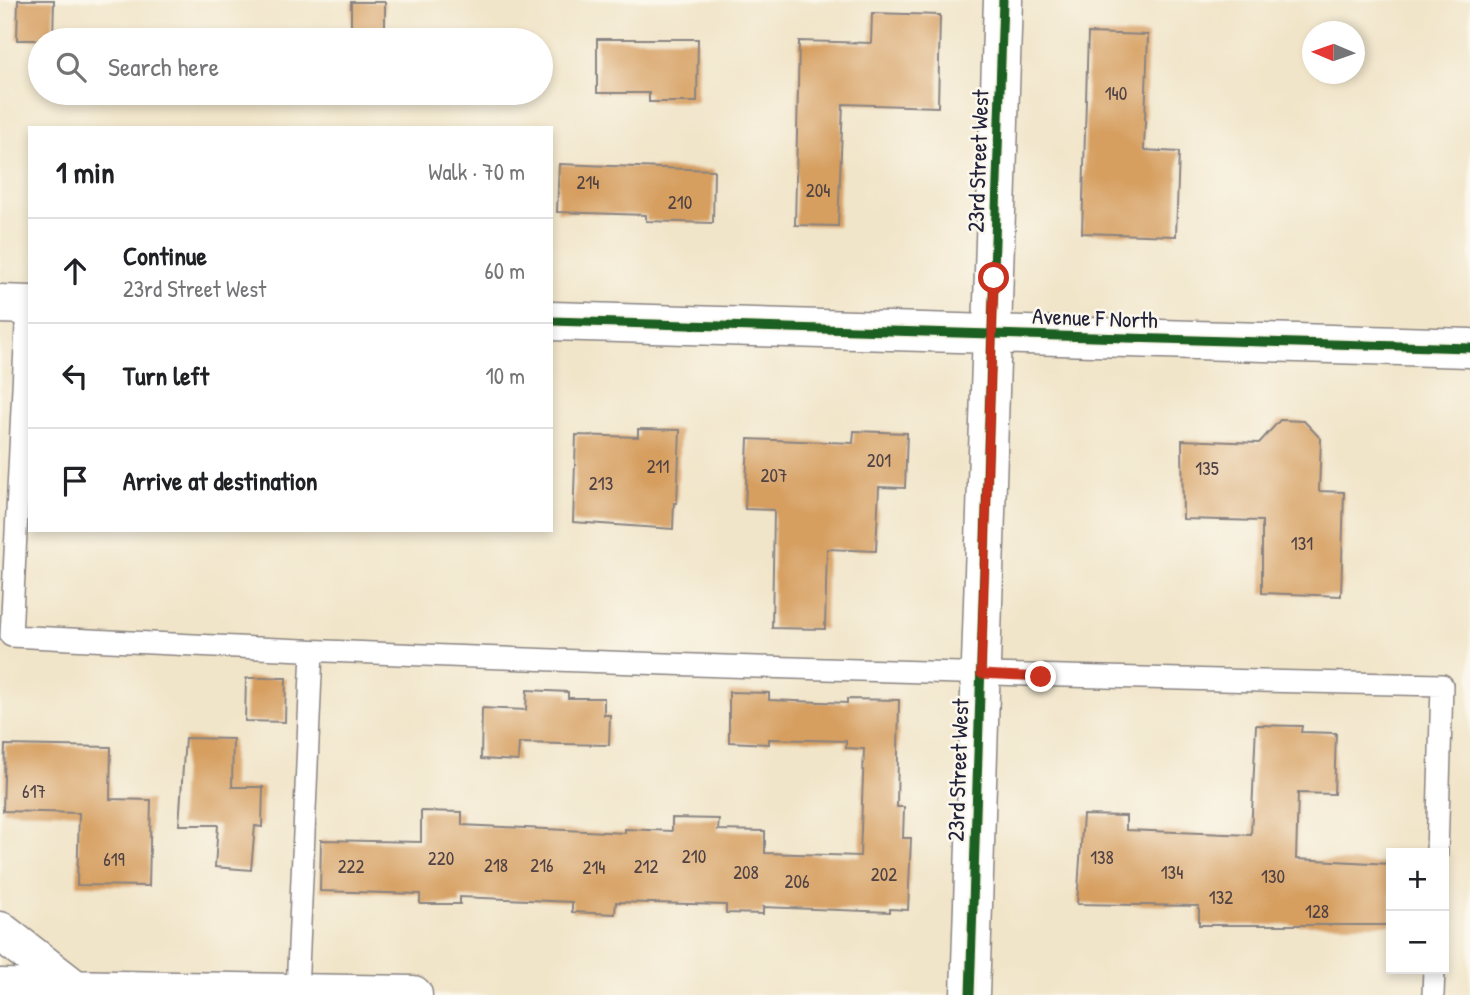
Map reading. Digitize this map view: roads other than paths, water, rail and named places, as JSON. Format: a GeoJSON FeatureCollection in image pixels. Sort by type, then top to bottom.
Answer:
{"type":"FeatureCollection","features":[{"type":"Feature","properties":{"kind":"street","name":"23rd Street West"},"geometry":{"type":"LineString","coordinates":[[971,995],[1003,0]]}},
{"type":"Feature","properties":{"kind":"street","name":"Avenue F North"},"geometry":{"type":"LineString","coordinates":[[553,321],[1470,348]]}},
{"type":"Feature","properties":{"kind":"street"},"geometry":{"type":"LineString","coordinates":[[0,931],[80,992]]}},
{"type":"Feature","properties":{"kind":"street"},"geometry":{"type":"LineString","coordinates":[[0,988],[80,992],[413,995]]}},
{"type":"Feature","properties":{"kind":"lane"},"geometry":{"type":"LineString","coordinates":[[19,305],[11,636],[312,652],[981,674],[1442,685],[1437,848]]}},
{"type":"Feature","properties":{"kind":"lane"},"geometry":{"type":"LineString","coordinates":[[297,992],[312,652]]}},
{"type":"Feature","properties":{"kind":"lane"},"geometry":{"type":"LineString","coordinates":[[1433,995],[1434,974]]}}]}
